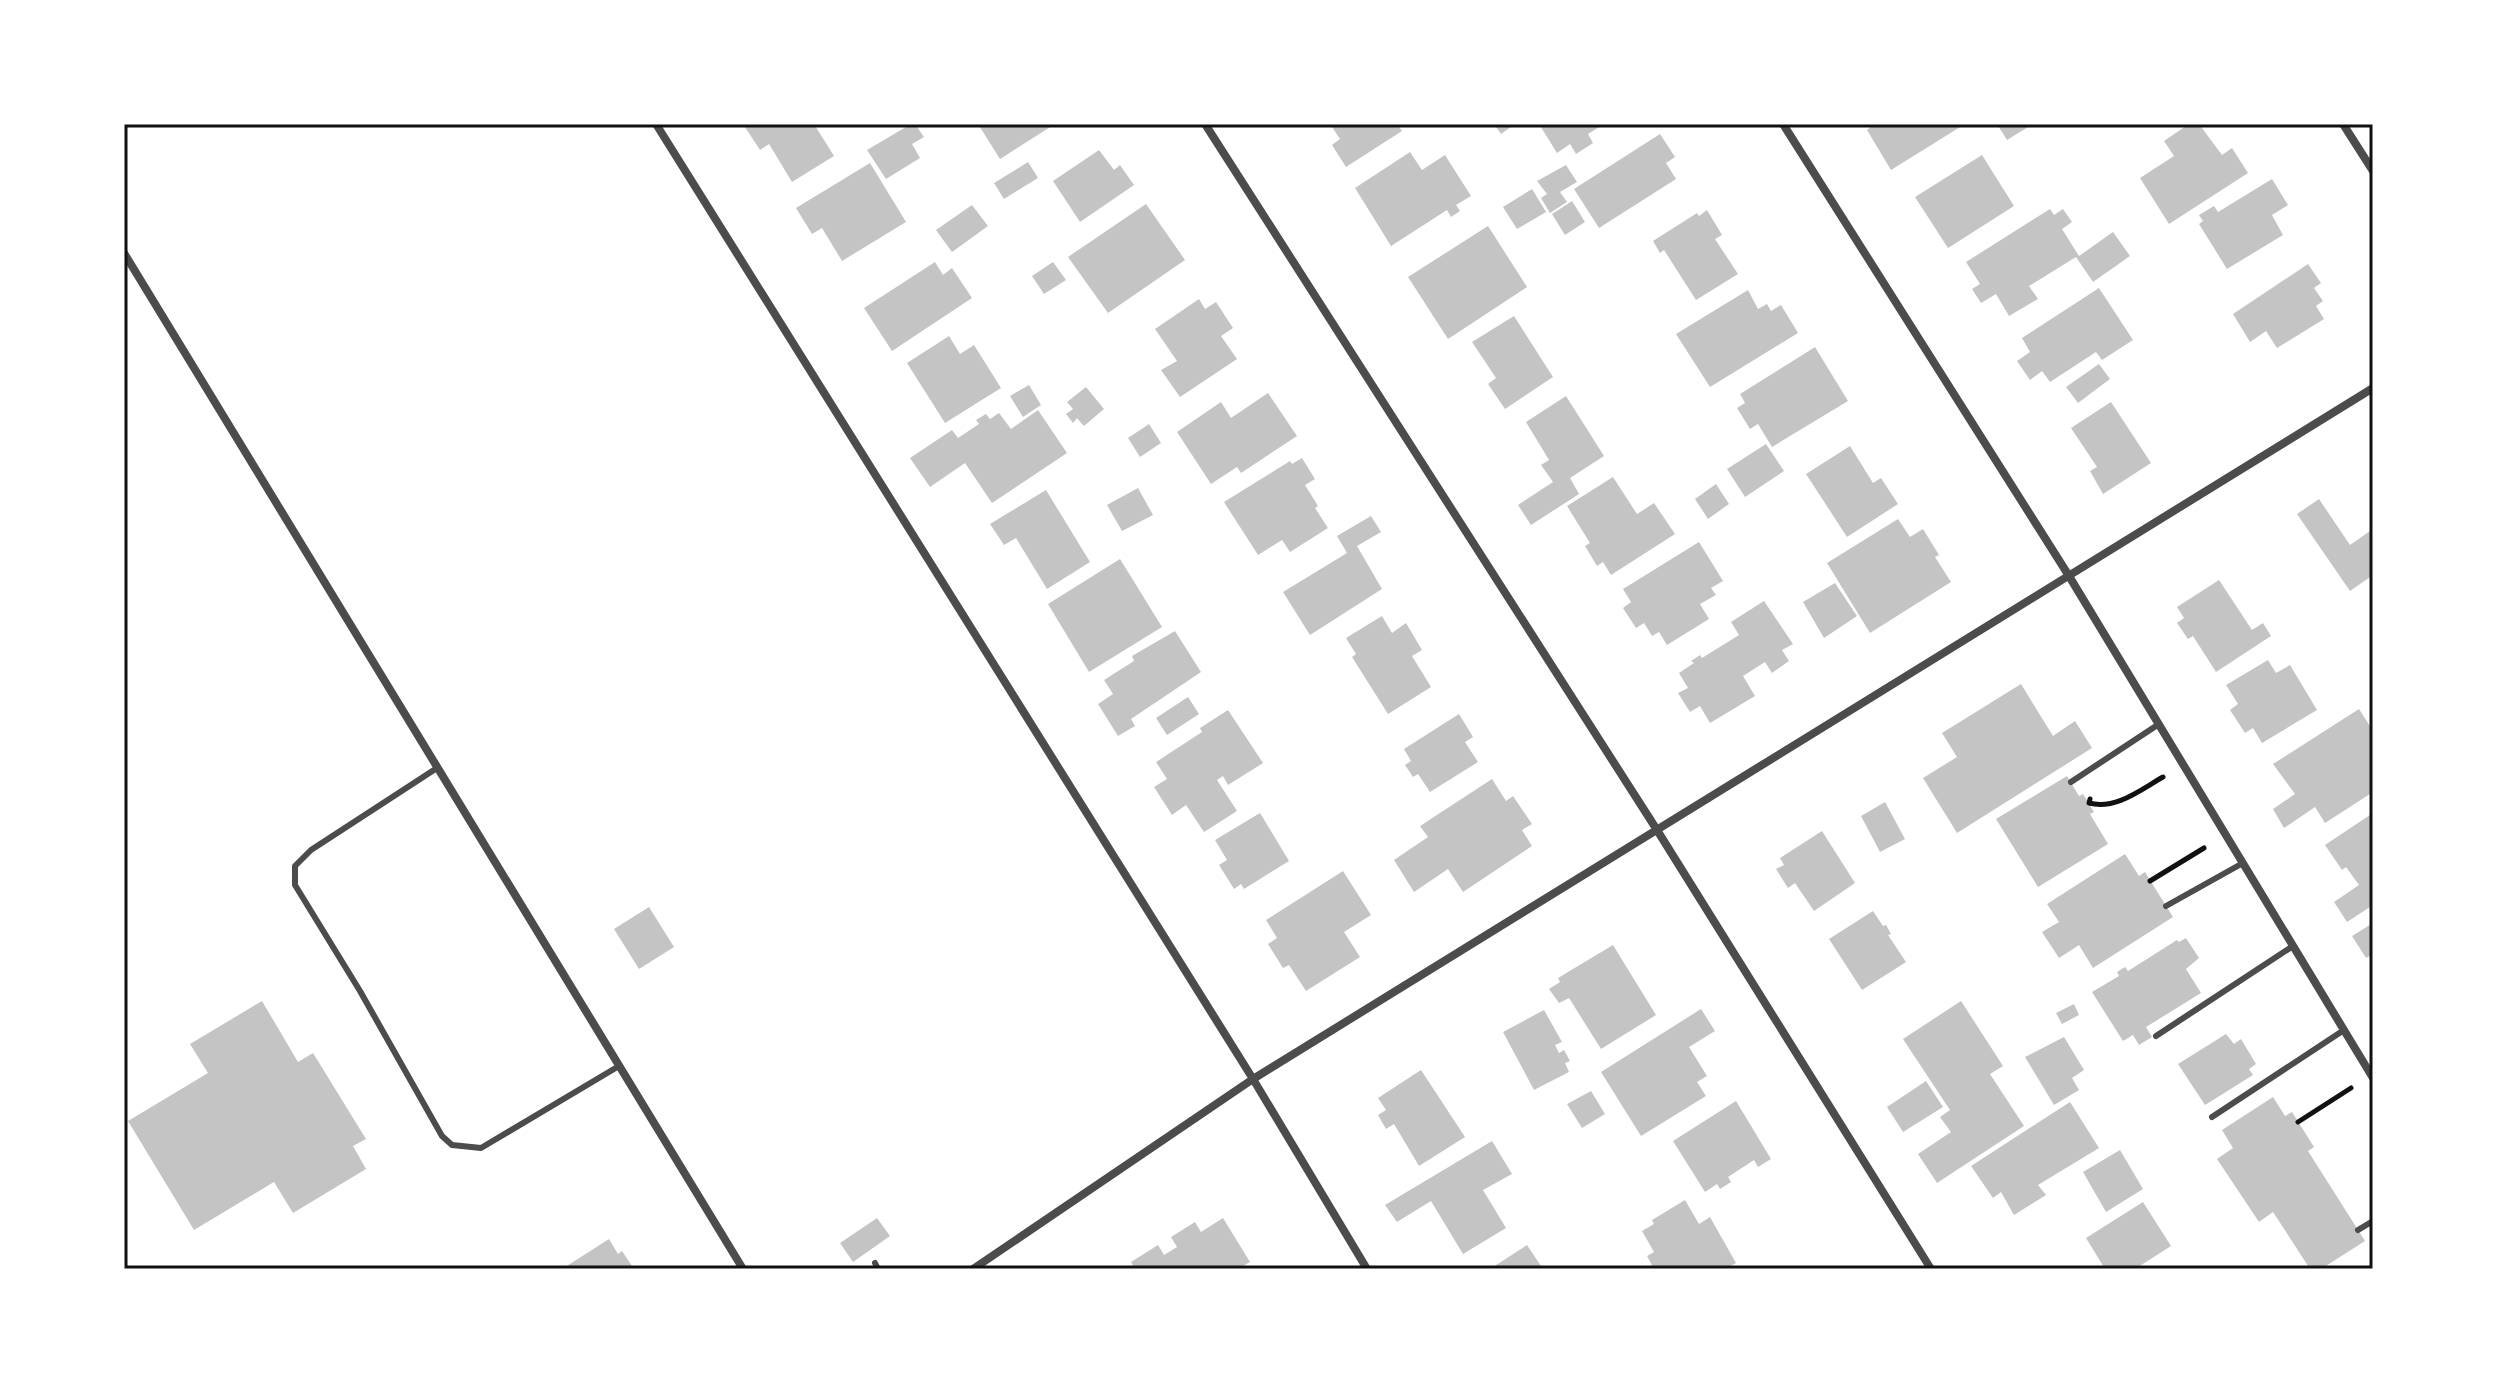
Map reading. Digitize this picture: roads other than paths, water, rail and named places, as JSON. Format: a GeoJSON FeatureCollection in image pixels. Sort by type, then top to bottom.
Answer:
{"type":"FeatureCollection","features":[{"type":"Feature","properties":{"kind":"street"},"geometry":{"type":"LineString","coordinates":[[656,124],[1253,1079],[1367,1269]]}},
{"type":"Feature","properties":{"kind":"street"},"geometry":{"type":"LineString","coordinates":[[1205,124],[1657,830],[1931,1269]]}},
{"type":"Feature","properties":{"kind":"street"},"geometry":{"type":"LineString","coordinates":[[1783,124],[2069,576],[2372,1077]]}},
{"type":"Feature","properties":{"kind":"street"},"geometry":{"type":"LineString","coordinates":[[2343,124],[2373,171]]}},
{"type":"Feature","properties":{"kind":"street"},"geometry":{"type":"LineString","coordinates":[[124,253],[743,1269]]}},
{"type":"Feature","properties":{"kind":"street"},"geometry":{"type":"LineString","coordinates":[[973,1269],[1253,1079],[2373,388]]}},
{"type":"Feature","properties":{"kind":"lane"},"geometry":{"type":"LineString","coordinates":[[2071,782],[2159,724]]}},
{"type":"Feature","properties":{"kind":"lane"},"geometry":{"type":"LineString","coordinates":[[437,768],[311,850],[295,866],[295,885],[360,991],[442,1136],[452,1145],[481,1148],[619,1066]]}},
{"type":"Feature","properties":{"kind":"lane"},"geometry":{"type":"LineString","coordinates":[[2166,906],[2243,863]]}},
{"type":"Feature","properties":{"kind":"lane"},"geometry":{"type":"LineString","coordinates":[[2156,1036],[2293,946]]}},
{"type":"Feature","properties":{"kind":"lane"},"geometry":{"type":"LineString","coordinates":[[2212,1117],[2344,1030]]}},
{"type":"Feature","properties":{"kind":"lane"},"geometry":{"type":"LineString","coordinates":[[2358,1230],[2373,1221]]}}]}
